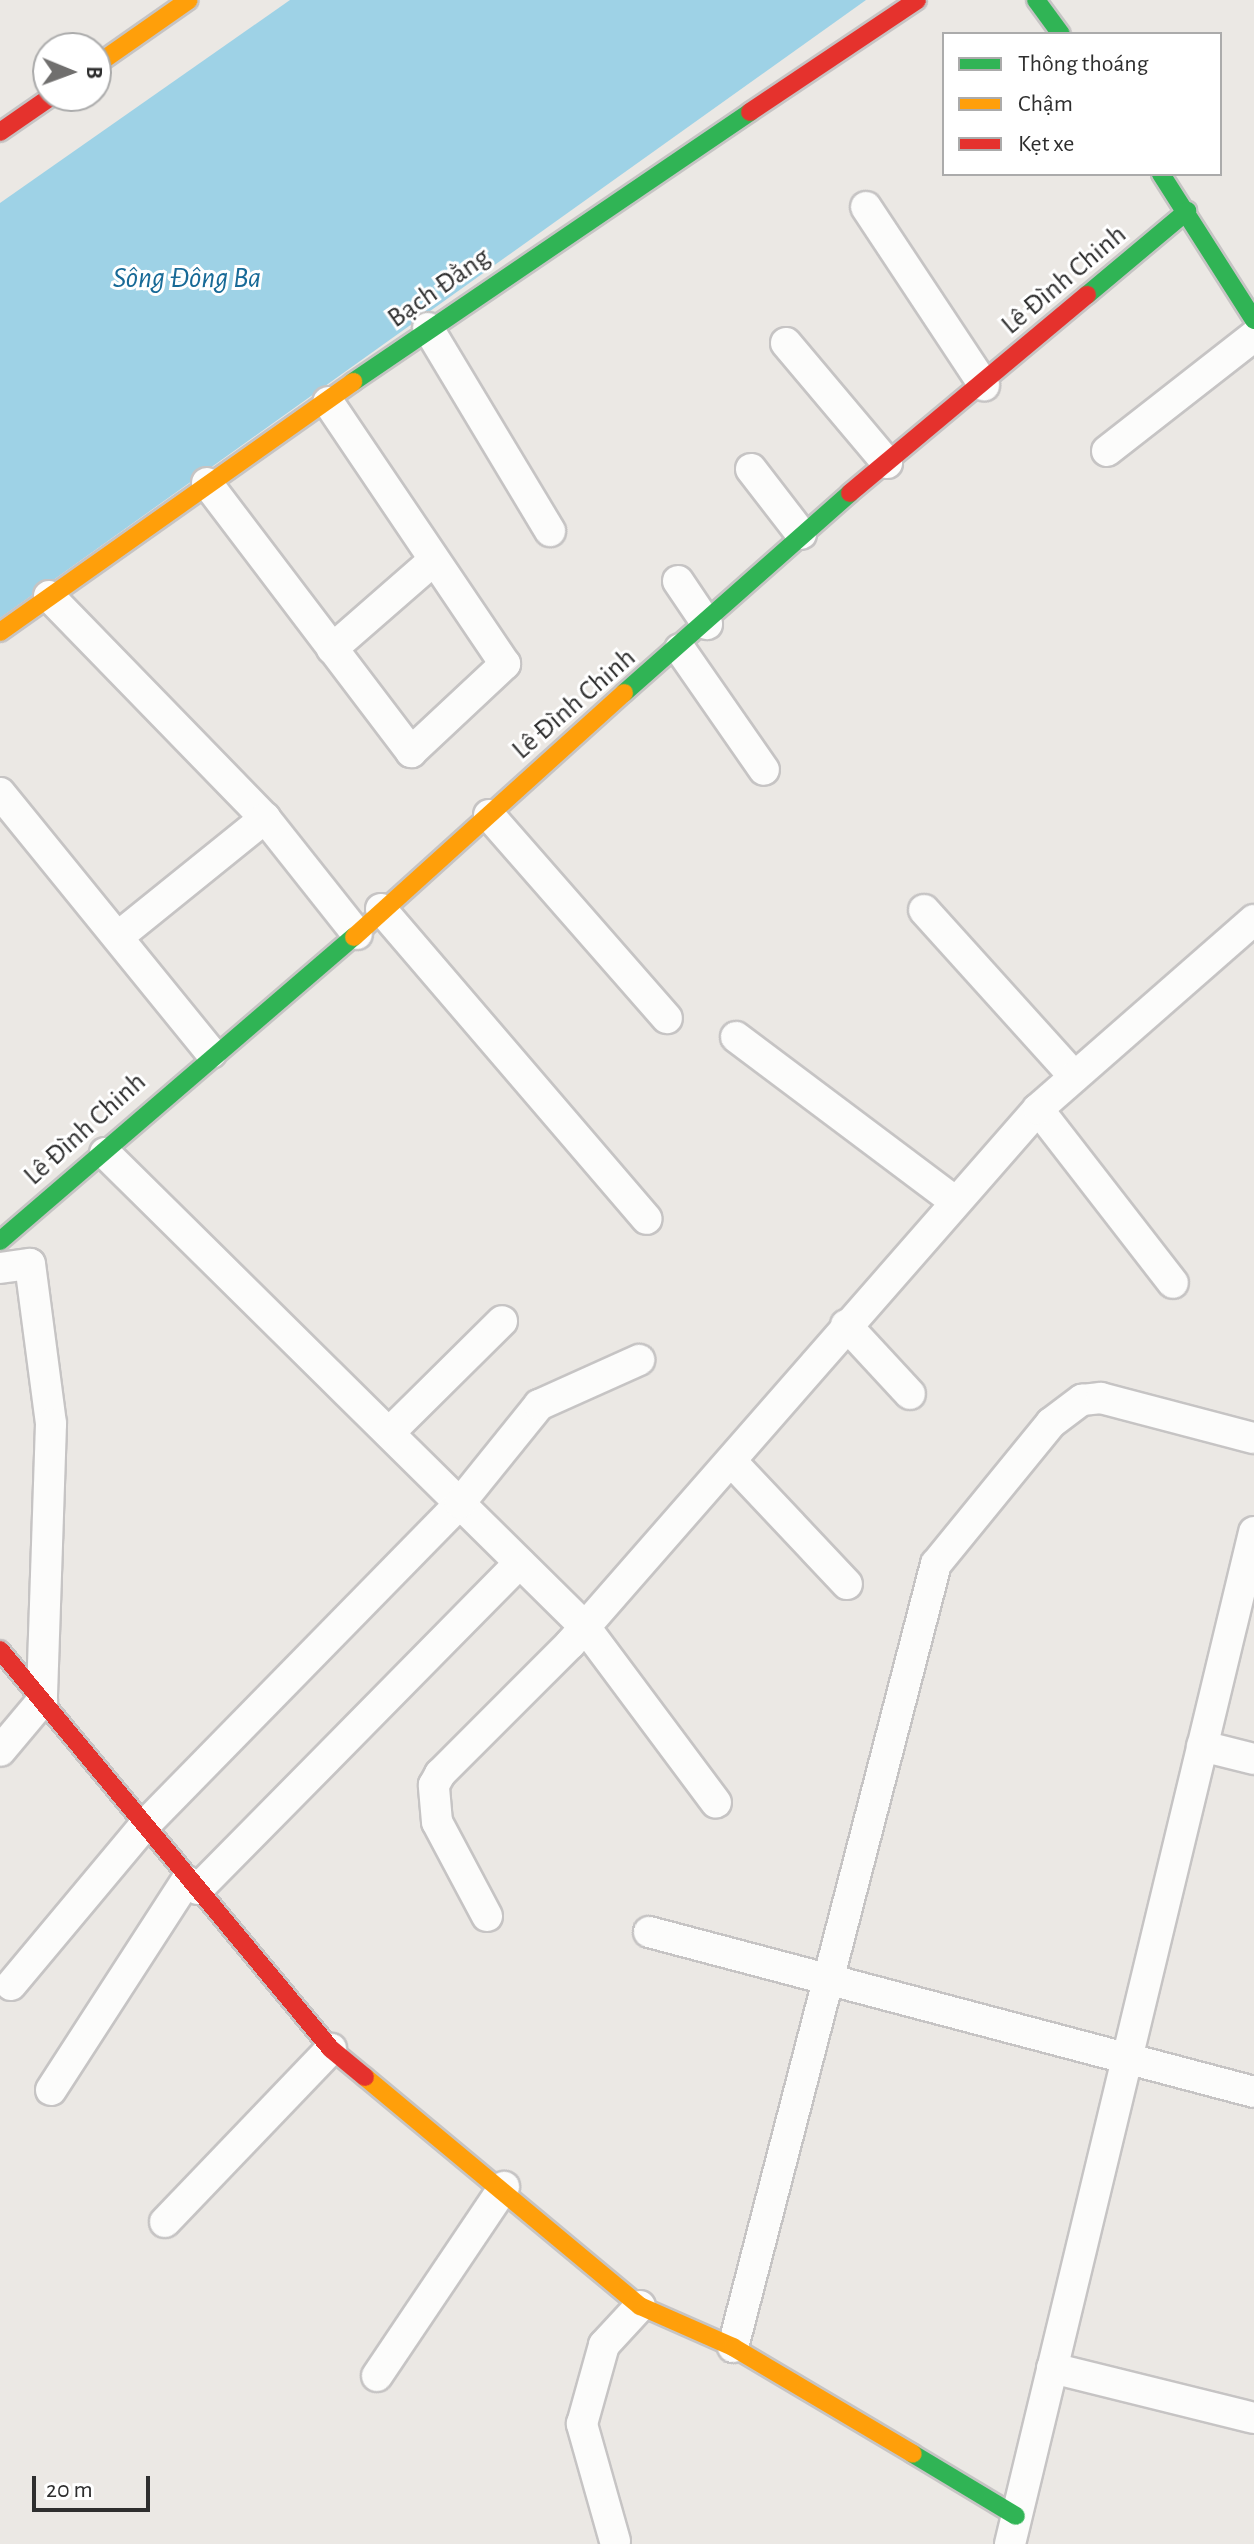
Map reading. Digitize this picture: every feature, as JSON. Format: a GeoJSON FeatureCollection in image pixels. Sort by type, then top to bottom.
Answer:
{"type":"FeatureCollection","features":[{"type":"Feature","properties":{"kind":"street"},"geometry":{"type":"LineString","coordinates":[[112,54],[189,0]]}},
{"type":"Feature","properties":{"kind":"street","name":"Bạch Đằng"},"geometry":{"type":"LineString","coordinates":[[0,632],[207,483],[328,402],[428,328],[917,0]]}},
{"type":"Feature","properties":{"kind":"street"},"geometry":{"type":"LineString","coordinates":[[1036,0],[1060,32]]}},
{"type":"Feature","properties":{"kind":"street"},"geometry":{"type":"LineString","coordinates":[[0,132],[32,110]]}},
{"type":"Feature","properties":{"kind":"street"},"geometry":{"type":"LineString","coordinates":[[1162,176],[1254,320]]}},
{"type":"Feature","properties":{"kind":"street"},"geometry":{"type":"LineString","coordinates":[[866,207],[984,385]]}},
{"type":"Feature","properties":{"kind":"street","name":"Lê Đình Chinh"},"geometry":{"type":"LineString","coordinates":[[0,1241],[105,1153],[211,1053],[357,934],[381,909],[680,649],[801,534],[984,385],[1187,211]]}},
{"type":"Feature","properties":{"kind":"street"},"geometry":{"type":"LineString","coordinates":[[428,328],[550,531]]}},
{"type":"Feature","properties":{"kind":"street"},"geometry":{"type":"LineString","coordinates":[[1107,451],[1254,336]]}},
{"type":"Feature","properties":{"kind":"street"},"geometry":{"type":"LineString","coordinates":[[786,343],[887,463]]}},
{"type":"Feature","properties":{"kind":"street"},"geometry":{"type":"LineString","coordinates":[[207,483],[411,752],[505,664],[328,402]]}},
{"type":"Feature","properties":{"kind":"street"},"geometry":{"type":"LineString","coordinates":[[751,469],[801,534]]}},
{"type":"Feature","properties":{"kind":"street"},"geometry":{"type":"LineString","coordinates":[[332,649],[433,561]]}},
{"type":"Feature","properties":{"kind":"street"},"geometry":{"type":"LineString","coordinates":[[678,581],[707,624]]}},
{"type":"Feature","properties":{"kind":"street"},"geometry":{"type":"LineString","coordinates":[[49,596],[265,818],[357,934]]}},
{"type":"Feature","properties":{"kind":"street"},"geometry":{"type":"LineString","coordinates":[[680,649],[764,770]]}},
{"type":"Feature","properties":{"kind":"street"},"geometry":{"type":"LineString","coordinates":[[0,793],[211,1053]]}},
{"type":"Feature","properties":{"kind":"street"},"geometry":{"type":"LineString","coordinates":[[489,815],[667,1018]]}},
{"type":"Feature","properties":{"kind":"street"},"geometry":{"type":"LineString","coordinates":[[119,936],[265,818]]}},
{"type":"Feature","properties":{"kind":"street"},"geometry":{"type":"LineString","coordinates":[[381,909],[647,1219]]}},
{"type":"Feature","properties":{"kind":"street"},"geometry":{"type":"LineString","coordinates":[[924,910],[1073,1075]]}},
{"type":"Feature","properties":{"kind":"street"},"geometry":{"type":"LineString","coordinates":[[487,1916],[437,1822],[434,1785],[460,1750],[585,1627],[953,1200],[1038,1109],[1073,1075],[1254,920]]}},
{"type":"Feature","properties":{"kind":"street"},"geometry":{"type":"LineString","coordinates":[[736,1037],[953,1200]]}},
{"type":"Feature","properties":{"kind":"street"},"geometry":{"type":"LineString","coordinates":[[1038,1109],[1173,1283]]}},
{"type":"Feature","properties":{"kind":"street"},"geometry":{"type":"LineString","coordinates":[[105,1153],[585,1627],[716,1803]]}},
{"type":"Feature","properties":{"kind":"street"},"geometry":{"type":"LineString","coordinates":[[0,1268],[30,1264],[51,1424],[42,1701],[0,1751]]}},
{"type":"Feature","properties":{"kind":"street"},"geometry":{"type":"LineString","coordinates":[[389,1433],[502,1321]]}},
{"type":"Feature","properties":{"kind":"street"},"geometry":{"type":"LineString","coordinates":[[846,1325],[910,1394]]}},
{"type":"Feature","properties":{"kind":"street"},"geometry":{"type":"LineString","coordinates":[[11,1985],[143,1827],[460,1503],[539,1405],[639,1360]]}},
{"type":"Feature","properties":{"kind":"street"},"geometry":{"type":"LineString","coordinates":[[733,2347],[927,1583],[949,1544],[1051,1423],[1082,1400],[1101,1398],[1254,1438]]}},
{"type":"Feature","properties":{"kind":"street"},"geometry":{"type":"LineString","coordinates":[[731,1461],[847,1584]]}},
{"type":"Feature","properties":{"kind":"street"},"geometry":{"type":"LineString","coordinates":[[0,1650],[143,1827],[331,2049],[504,2187],[640,2306],[733,2347],[1013,2530],[1254,1532]]}},
{"type":"Feature","properties":{"kind":"street"},"geometry":{"type":"LineString","coordinates":[[51,2090],[192,1885],[520,1563]]}},
{"type":"Feature","properties":{"kind":"street"},"geometry":{"type":"LineString","coordinates":[[1202,1746],[1254,1759]]}},
{"type":"Feature","properties":{"kind":"street"},"geometry":{"type":"LineString","coordinates":[[649,1932],[1254,2092]]}},
{"type":"Feature","properties":{"kind":"street"},"geometry":{"type":"LineString","coordinates":[[165,2222],[331,2049]]}},
{"type":"Feature","properties":{"kind":"street"},"geometry":{"type":"LineString","coordinates":[[377,2376],[504,2187]]}},
{"type":"Feature","properties":{"kind":"street"},"geometry":{"type":"LineString","coordinates":[[615,2541],[582,2424],[604,2345],[640,2306]]}},
{"type":"Feature","properties":{"kind":"street"},"geometry":{"type":"LineString","coordinates":[[1052,2368],[1254,2418]]}},
{"type":"Feature","properties":{"kind":"water","name":"Sông Đông Ba"},"geometry":{"type":"Polygon","coordinates":[[[290,0],[866,0],[0,618],[0,203],[290,0]]]}},
{"type":"Feature","properties":{"kind":"traffic: fast"},"geometry":{"type":"LineString","coordinates":[[1036,0],[1060,32]]}},
{"type":"Feature","properties":{"kind":"traffic: fast"},"geometry":{"type":"LineString","coordinates":[[353,382],[750,112]]}},
{"type":"Feature","properties":{"kind":"traffic: fast"},"geometry":{"type":"LineString","coordinates":[[1162,176],[1254,320]]}},
{"type":"Feature","properties":{"kind":"traffic: fast"},"geometry":{"type":"LineString","coordinates":[[1087,295],[1187,211]]}},
{"type":"Feature","properties":{"kind":"traffic: fast"},"geometry":{"type":"LineString","coordinates":[[624,693],[850,493]]}},
{"type":"Feature","properties":{"kind":"traffic: fast"},"geometry":{"type":"LineString","coordinates":[[0,1241],[354,937]]}},
{"type":"Feature","properties":{"kind":"traffic: fast"},"geometry":{"type":"LineString","coordinates":[[913,2454],[1016,2516]]}},
{"type":"Feature","properties":{"kind":"traffic: slow"},"geometry":{"type":"LineString","coordinates":[[112,54],[189,0]]}},
{"type":"Feature","properties":{"kind":"traffic: slow"},"geometry":{"type":"LineString","coordinates":[[0,632],[353,382]]}},
{"type":"Feature","properties":{"kind":"traffic: slow"},"geometry":{"type":"LineString","coordinates":[[354,937],[624,693]]}},
{"type":"Feature","properties":{"kind":"traffic: slow"},"geometry":{"type":"LineString","coordinates":[[365,2077],[640,2306],[733,2347],[913,2454]]}},
{"type":"Feature","properties":{"kind":"traffic: jam"},"geometry":{"type":"LineString","coordinates":[[750,112],[917,0]]}},
{"type":"Feature","properties":{"kind":"traffic: jam"},"geometry":{"type":"LineString","coordinates":[[0,132],[32,110]]}},
{"type":"Feature","properties":{"kind":"traffic: jam"},"geometry":{"type":"LineString","coordinates":[[850,493],[1087,295]]}},
{"type":"Feature","properties":{"kind":"traffic: jam"},"geometry":{"type":"LineString","coordinates":[[0,1650],[331,2049],[365,2077]]}}]}
